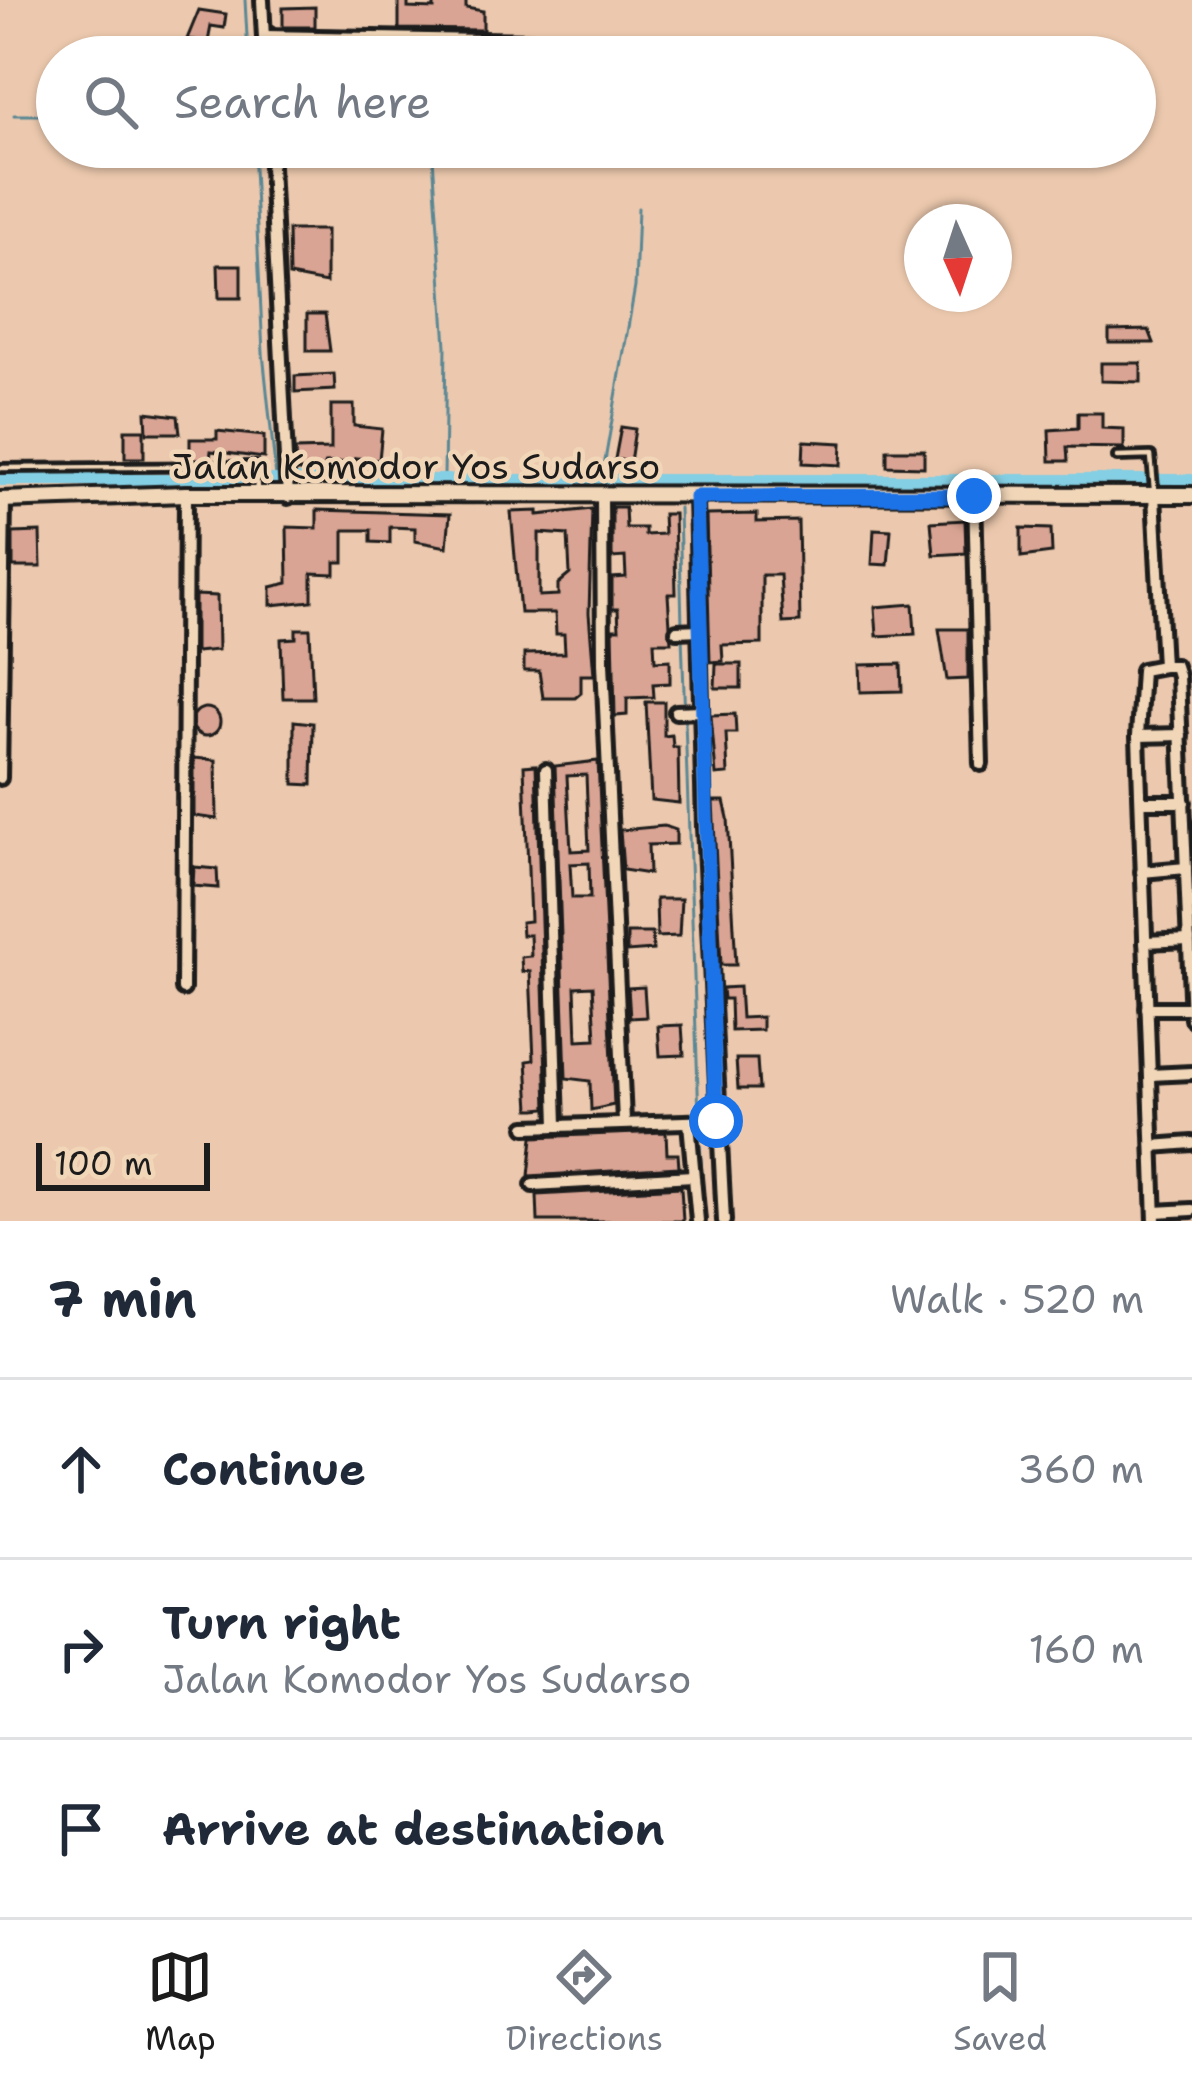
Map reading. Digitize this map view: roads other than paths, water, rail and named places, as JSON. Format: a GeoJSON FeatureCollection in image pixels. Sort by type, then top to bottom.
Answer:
{"type":"FeatureCollection","features":[{"type":"Feature","properties":{"kind":"street"},"geometry":{"type":"LineString","coordinates":[[262,0],[264,36]]}},
{"type":"Feature","properties":{"kind":"street"},"geometry":{"type":"LineString","coordinates":[[271,168],[288,494]]}},
{"type":"Feature","properties":{"kind":"street"},"geometry":{"type":"LineString","coordinates":[[1154,490],[1163,666]]}},
{"type":"Feature","properties":{"kind":"street","name":"Jalan Komodor Yos Sudarso"},"geometry":{"type":"LineString","coordinates":[[2,500],[257,492],[696,497],[1154,490],[1192,495]]}},
{"type":"Feature","properties":{"kind":"street"},"geometry":{"type":"LineString","coordinates":[[183,989],[186,494]]}},
{"type":"Feature","properties":{"kind":"street"},"geometry":{"type":"LineString","coordinates":[[974,496],[981,764]]}},
{"type":"Feature","properties":{"kind":"street"},"geometry":{"type":"LineString","coordinates":[[602,497],[603,663],[624,1121]]}},
{"type":"Feature","properties":{"kind":"street"},"geometry":{"type":"LineString","coordinates":[[696,497],[689,631],[696,711],[703,1122],[724,1221]]}},
{"type":"Feature","properties":{"kind":"street"},"geometry":{"type":"LineString","coordinates":[[0,778],[2,500]]}},
{"type":"Feature","properties":{"kind":"street"},"geometry":{"type":"LineString","coordinates":[[1192,1019],[1178,668],[1163,666],[1142,670],[1138,736],[1155,1216],[1192,1210]]}},
{"type":"Feature","properties":{"kind":"street"},"geometry":{"type":"LineString","coordinates":[[676,712],[696,711]]}},
{"type":"Feature","properties":{"kind":"street"},"geometry":{"type":"LineString","coordinates":[[1138,736],[1181,735]]}},
{"type":"Feature","properties":{"kind":"street"},"geometry":{"type":"LineString","coordinates":[[546,770],[557,1125]]}},
{"type":"Feature","properties":{"kind":"street"},"geometry":{"type":"LineString","coordinates":[[1141,802],[1184,802]]}},
{"type":"Feature","properties":{"kind":"street"},"geometry":{"type":"LineString","coordinates":[[1142,872],[1186,868]]}},
{"type":"Feature","properties":{"kind":"street"},"geometry":{"type":"LineString","coordinates":[[1145,942],[1189,940]]}},
{"type":"Feature","properties":{"kind":"street"},"geometry":{"type":"LineString","coordinates":[[1147,1008],[1192,1008]]}},
{"type":"Feature","properties":{"kind":"street"},"geometry":{"type":"LineString","coordinates":[[1150,1075],[1192,1073]]}},
{"type":"Feature","properties":{"kind":"street"},"geometry":{"type":"LineString","coordinates":[[526,1127],[703,1122]]}},
{"type":"Feature","properties":{"kind":"street"},"geometry":{"type":"LineString","coordinates":[[698,1221],[693,1176],[703,1122]]}},
{"type":"Feature","properties":{"kind":"street"},"geometry":{"type":"LineString","coordinates":[[1153,1146],[1192,1143]]}},
{"type":"Feature","properties":{"kind":"street"},"geometry":{"type":"LineString","coordinates":[[533,1185],[693,1176]]}},
{"type":"Feature","properties":{"kind":"lane"},"geometry":{"type":"LineString","coordinates":[[1117,457],[1145,454],[1154,459],[1154,490]]}},
{"type":"Feature","properties":{"kind":"lane"},"geometry":{"type":"LineString","coordinates":[[0,468],[256,466],[257,492]]}},
{"type":"Feature","properties":{"kind":"waterway"},"geometry":{"type":"LineString","coordinates":[[245,0],[247,36]]}},
{"type":"Feature","properties":{"kind":"waterway"},"geometry":{"type":"LineString","coordinates":[[14,115],[36,115]]}},
{"type":"Feature","properties":{"kind":"waterway"},"geometry":{"type":"LineString","coordinates":[[254,168],[263,353],[276,477]]}},
{"type":"Feature","properties":{"kind":"waterway"},"geometry":{"type":"LineString","coordinates":[[434,168],[446,346],[444,477]]}},
{"type":"Feature","properties":{"kind":"waterway"},"geometry":{"type":"LineString","coordinates":[[602,478],[635,287],[638,208]]}},
{"type":"Feature","properties":{"kind":"waterway"},"geometry":{"type":"LineString","coordinates":[[679,478],[679,487]]}},
{"type":"Feature","properties":{"kind":"waterway"},"geometry":{"type":"LineString","coordinates":[[0,480],[1192,480]]}},
{"type":"Feature","properties":{"kind":"waterway"},"geometry":{"type":"LineString","coordinates":[[679,508],[682,626]]}},
{"type":"Feature","properties":{"kind":"waterway"},"geometry":{"type":"LineString","coordinates":[[682,635],[699,1117]]}},
{"type":"Feature","properties":{"kind":"waterway"},"geometry":{"type":"LineString","coordinates":[[699,1127],[705,1221]]}}]}
